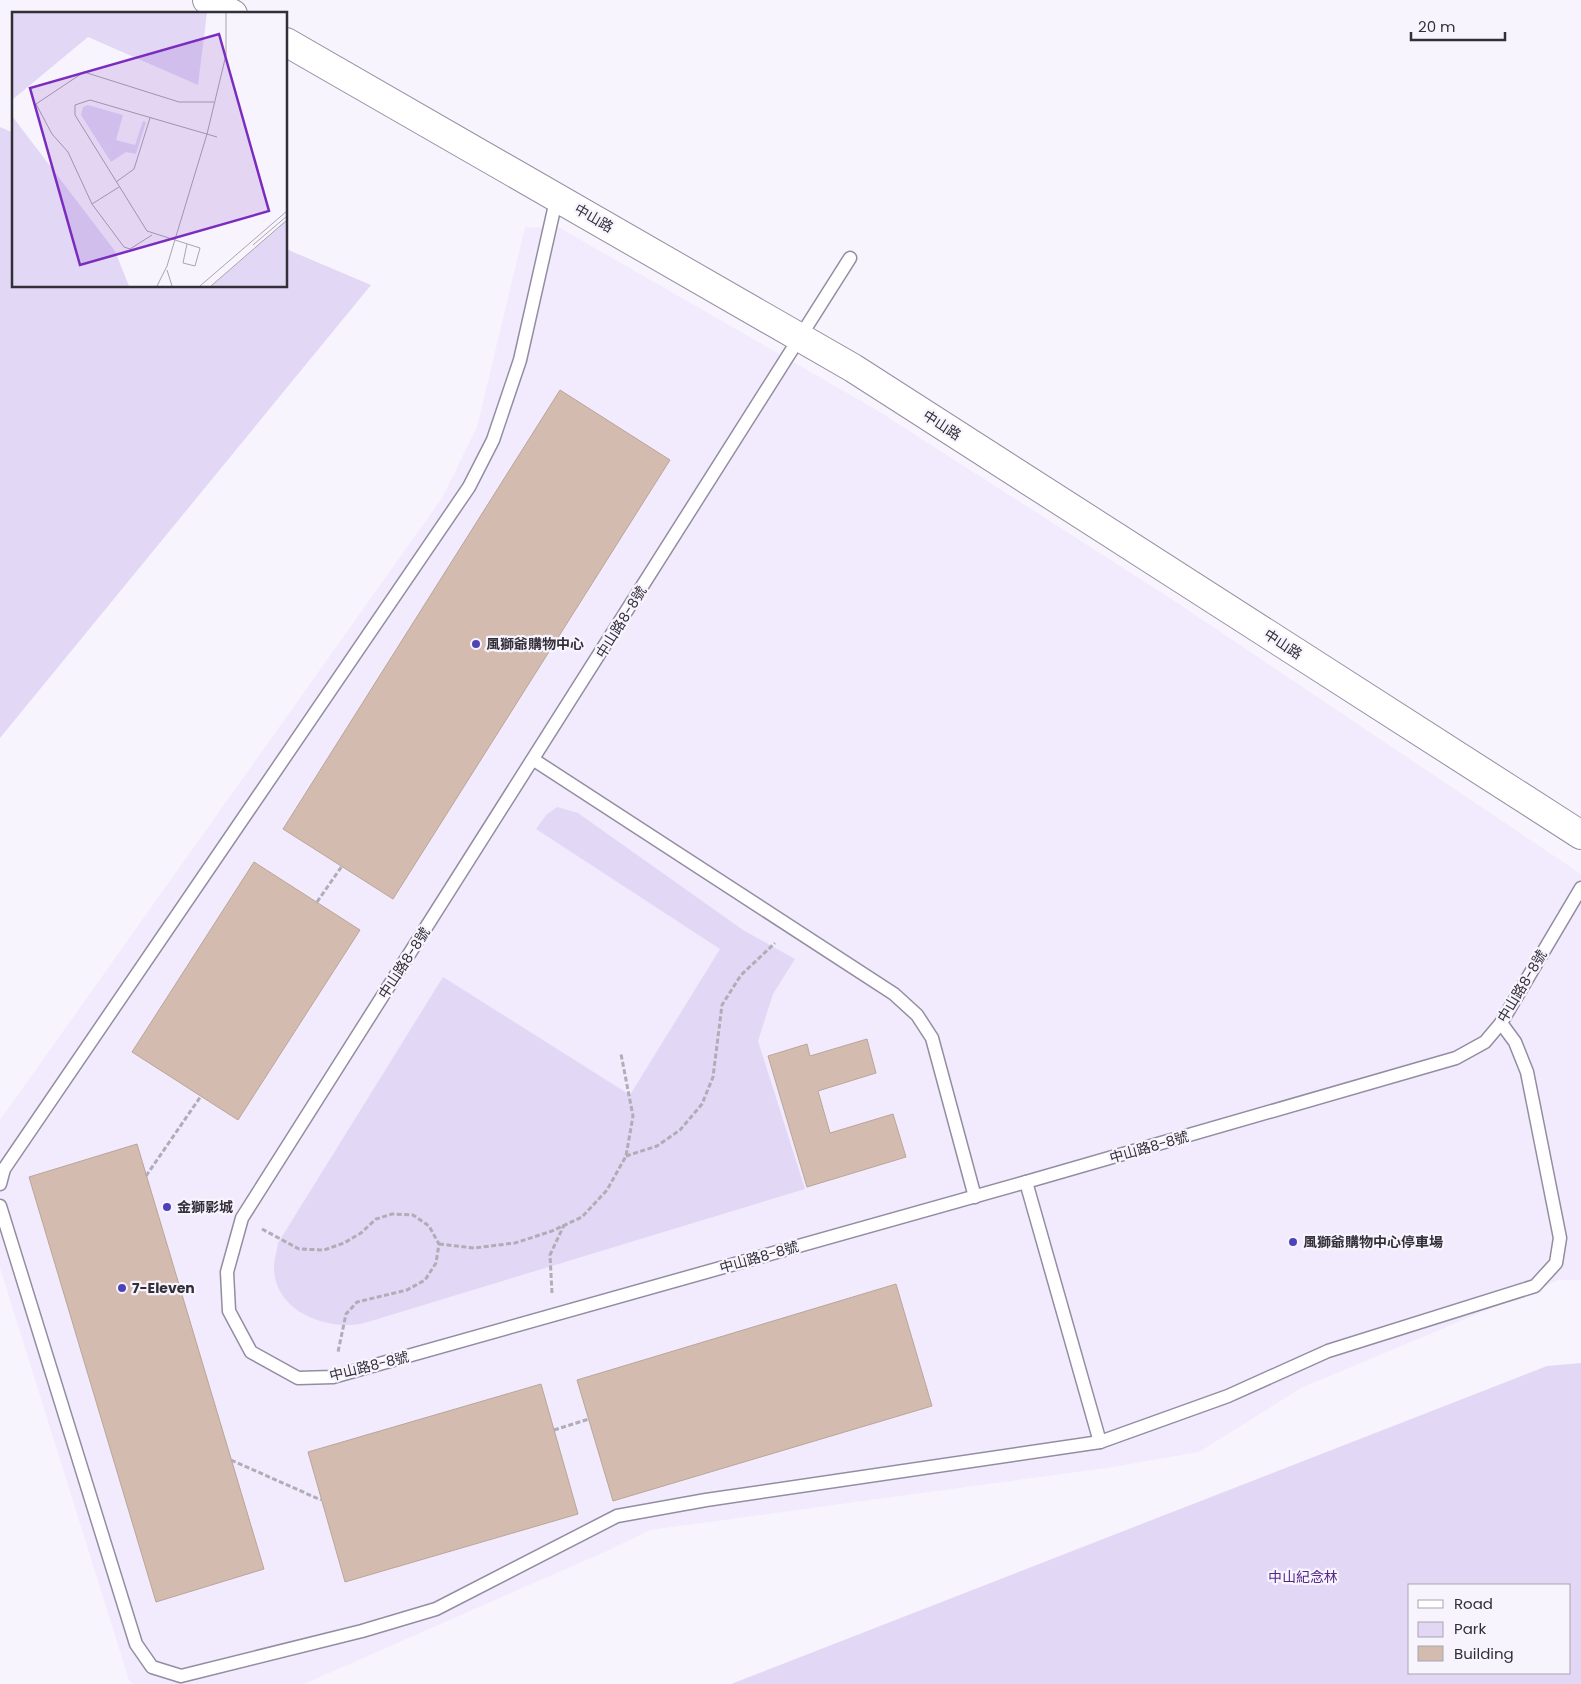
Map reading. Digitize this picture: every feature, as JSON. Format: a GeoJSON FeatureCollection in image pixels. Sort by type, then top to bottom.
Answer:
{"type":"FeatureCollection","features":[{"type":"Feature","properties":{"kind":"main road"},"geometry":{"type":"LineString","coordinates":[[207,0],[229,12]]}},
{"type":"Feature","properties":{"kind":"main road","name":"中山路"},"geometry":{"type":"LineString","coordinates":[[288,43],[801,337],[1581,835]]}},
{"type":"Feature","properties":{"kind":"lane"},"geometry":{"type":"LineString","coordinates":[[0,1184],[4,1169],[469,487],[493,440],[520,360],[557,196]]}},
{"type":"Feature","properties":{"kind":"lane","name":"中山路8-8號"},"geometry":{"type":"LineString","coordinates":[[850,258],[534,760],[242,1218],[227,1272],[229,1311],[251,1352],[298,1378],[333,1377],[975,1197],[1456,1058],[1485,1042],[1501,1023],[1581,888]]}},
{"type":"Feature","properties":{"kind":"lane"},"geometry":{"type":"LineString","coordinates":[[534,760],[894,994],[922,1022],[932,1038],[975,1197]]}},
{"type":"Feature","properties":{"kind":"lane"},"geometry":{"type":"LineString","coordinates":[[0,1206],[136,1644],[152,1667],[181,1676],[362,1631],[436,1609],[617,1516],[706,1500],[1100,1442],[1228,1396],[1328,1350],[1535,1286],[1556,1263],[1560,1238],[1527,1072],[1515,1042],[1501,1023]]}},
{"type":"Feature","properties":{"kind":"lane"},"geometry":{"type":"LineString","coordinates":[[1026,1182],[1100,1442]]}},
{"type":"Feature","properties":{"kind":"path"},"geometry":{"type":"LineString","coordinates":[[316,902],[342,866]]}},
{"type":"Feature","properties":{"kind":"path"},"geometry":{"type":"LineString","coordinates":[[626,1156],[657,1146],[680,1130],[702,1104],[713,1077],[722,1006],[741,975],[792,928]]}},
{"type":"Feature","properties":{"kind":"path"},"geometry":{"type":"LineString","coordinates":[[438,1244],[474,1248],[515,1243],[565,1225],[582,1216],[607,1190],[626,1156],[634,1116],[621,1054]]}},
{"type":"Feature","properties":{"kind":"path"},"geometry":{"type":"LineString","coordinates":[[146,1176],[201,1096]]}},
{"type":"Feature","properties":{"kind":"path"},"geometry":{"type":"LineString","coordinates":[[242,1218],[299,1249],[324,1250],[344,1243],[361,1233],[376,1219],[392,1214],[413,1215],[429,1226],[438,1244],[436,1263],[425,1280],[408,1290],[357,1302],[346,1314],[333,1377]]}},
{"type":"Feature","properties":{"kind":"path"},"geometry":{"type":"LineString","coordinates":[[556,1314],[551,1286],[550,1255],[565,1225]]}},
{"type":"Feature","properties":{"kind":"path"},"geometry":{"type":"LineString","coordinates":[[554,1430],[589,1419]]}},
{"type":"Feature","properties":{"kind":"path"},"geometry":{"type":"LineString","coordinates":[[231,1460],[321,1500]]}},
{"type":"Feature","properties":{"kind":"shaded area"},"geometry":{"type":"Polygon","coordinates":[[[525,227],[560,228],[875,409],[1173,600],[1581,874],[1581,1280],[1559,1280],[1301,1388],[1199,1452],[1107,1468],[650,1530],[609,1550],[304,1684],[133,1684],[129,1680],[0,1268],[0,1120],[442,498],[477,427],[525,227]]]}},
{"type":"Feature","properties":{"kind":"green space"},"geometry":{"type":"Polygon","coordinates":[[[0,127],[12,132],[12,288],[288,288],[288,250],[371,285],[0,738],[0,127]]]}},
{"type":"Feature","properties":{"kind":"green space"},"geometry":{"type":"Polygon","coordinates":[[[557,807],[578,813],[743,930],[795,959],[773,994],[758,1041],[805,1189],[366,1322],[352,1325],[334,1324],[309,1317],[297,1310],[280,1292],[275,1280],[274,1266],[278,1243],[443,977],[630,1095],[720,949],[536,829],[546,815],[557,807]]]}},
{"type":"Feature","properties":{"kind":"green space","name":"中山紀念林"},"geometry":{"type":"Polygon","coordinates":[[[1581,1363],[1581,1684],[731,1684],[1547,1366],[1581,1363]]]}},
{"type":"Feature","properties":{"kind":"building","name":"風獅爺購物中心"},"geometry":{"type":"Polygon","coordinates":[[[560,390],[670,460],[393,899],[283,829],[560,390]]]}},
{"type":"Feature","properties":{"kind":"building"},"geometry":{"type":"Polygon","coordinates":[[[254,862],[360,930],[238,1120],[132,1052],[254,862]]]}},
{"type":"Feature","properties":{"kind":"building"},"geometry":{"type":"Polygon","coordinates":[[[867,1039],[876,1073],[818,1091],[830,1133],[893,1114],[906,1157],[807,1187],[768,1056],[807,1044],[810,1056],[867,1039]]]}},
{"type":"Feature","properties":{"kind":"building"},"geometry":{"type":"Polygon","coordinates":[[[137,1144],[264,1569],[156,1602],[29,1177],[137,1144]]]}},
{"type":"Feature","properties":{"kind":"building"},"geometry":{"type":"Polygon","coordinates":[[[896,1284],[932,1406],[613,1501],[577,1380],[896,1284]]]}},
{"type":"Feature","properties":{"kind":"building"},"geometry":{"type":"Polygon","coordinates":[[[541,1384],[578,1514],[345,1582],[308,1452],[541,1384]]]}},
{"type":"Feature","properties":{"kind":"place","name":"風獅爺購物中心"},"geometry":{"type":"Point","coordinates":[476,644]}},
{"type":"Feature","properties":{"kind":"place","name":"金獅影城"},"geometry":{"type":"Point","coordinates":[167,1207]}},
{"type":"Feature","properties":{"kind":"place","name":"風獅爺購物中心停車場"},"geometry":{"type":"Point","coordinates":[1293,1242]}},
{"type":"Feature","properties":{"kind":"place","name":"7-Eleven"},"geometry":{"type":"Point","coordinates":[122,1288]}}]}
